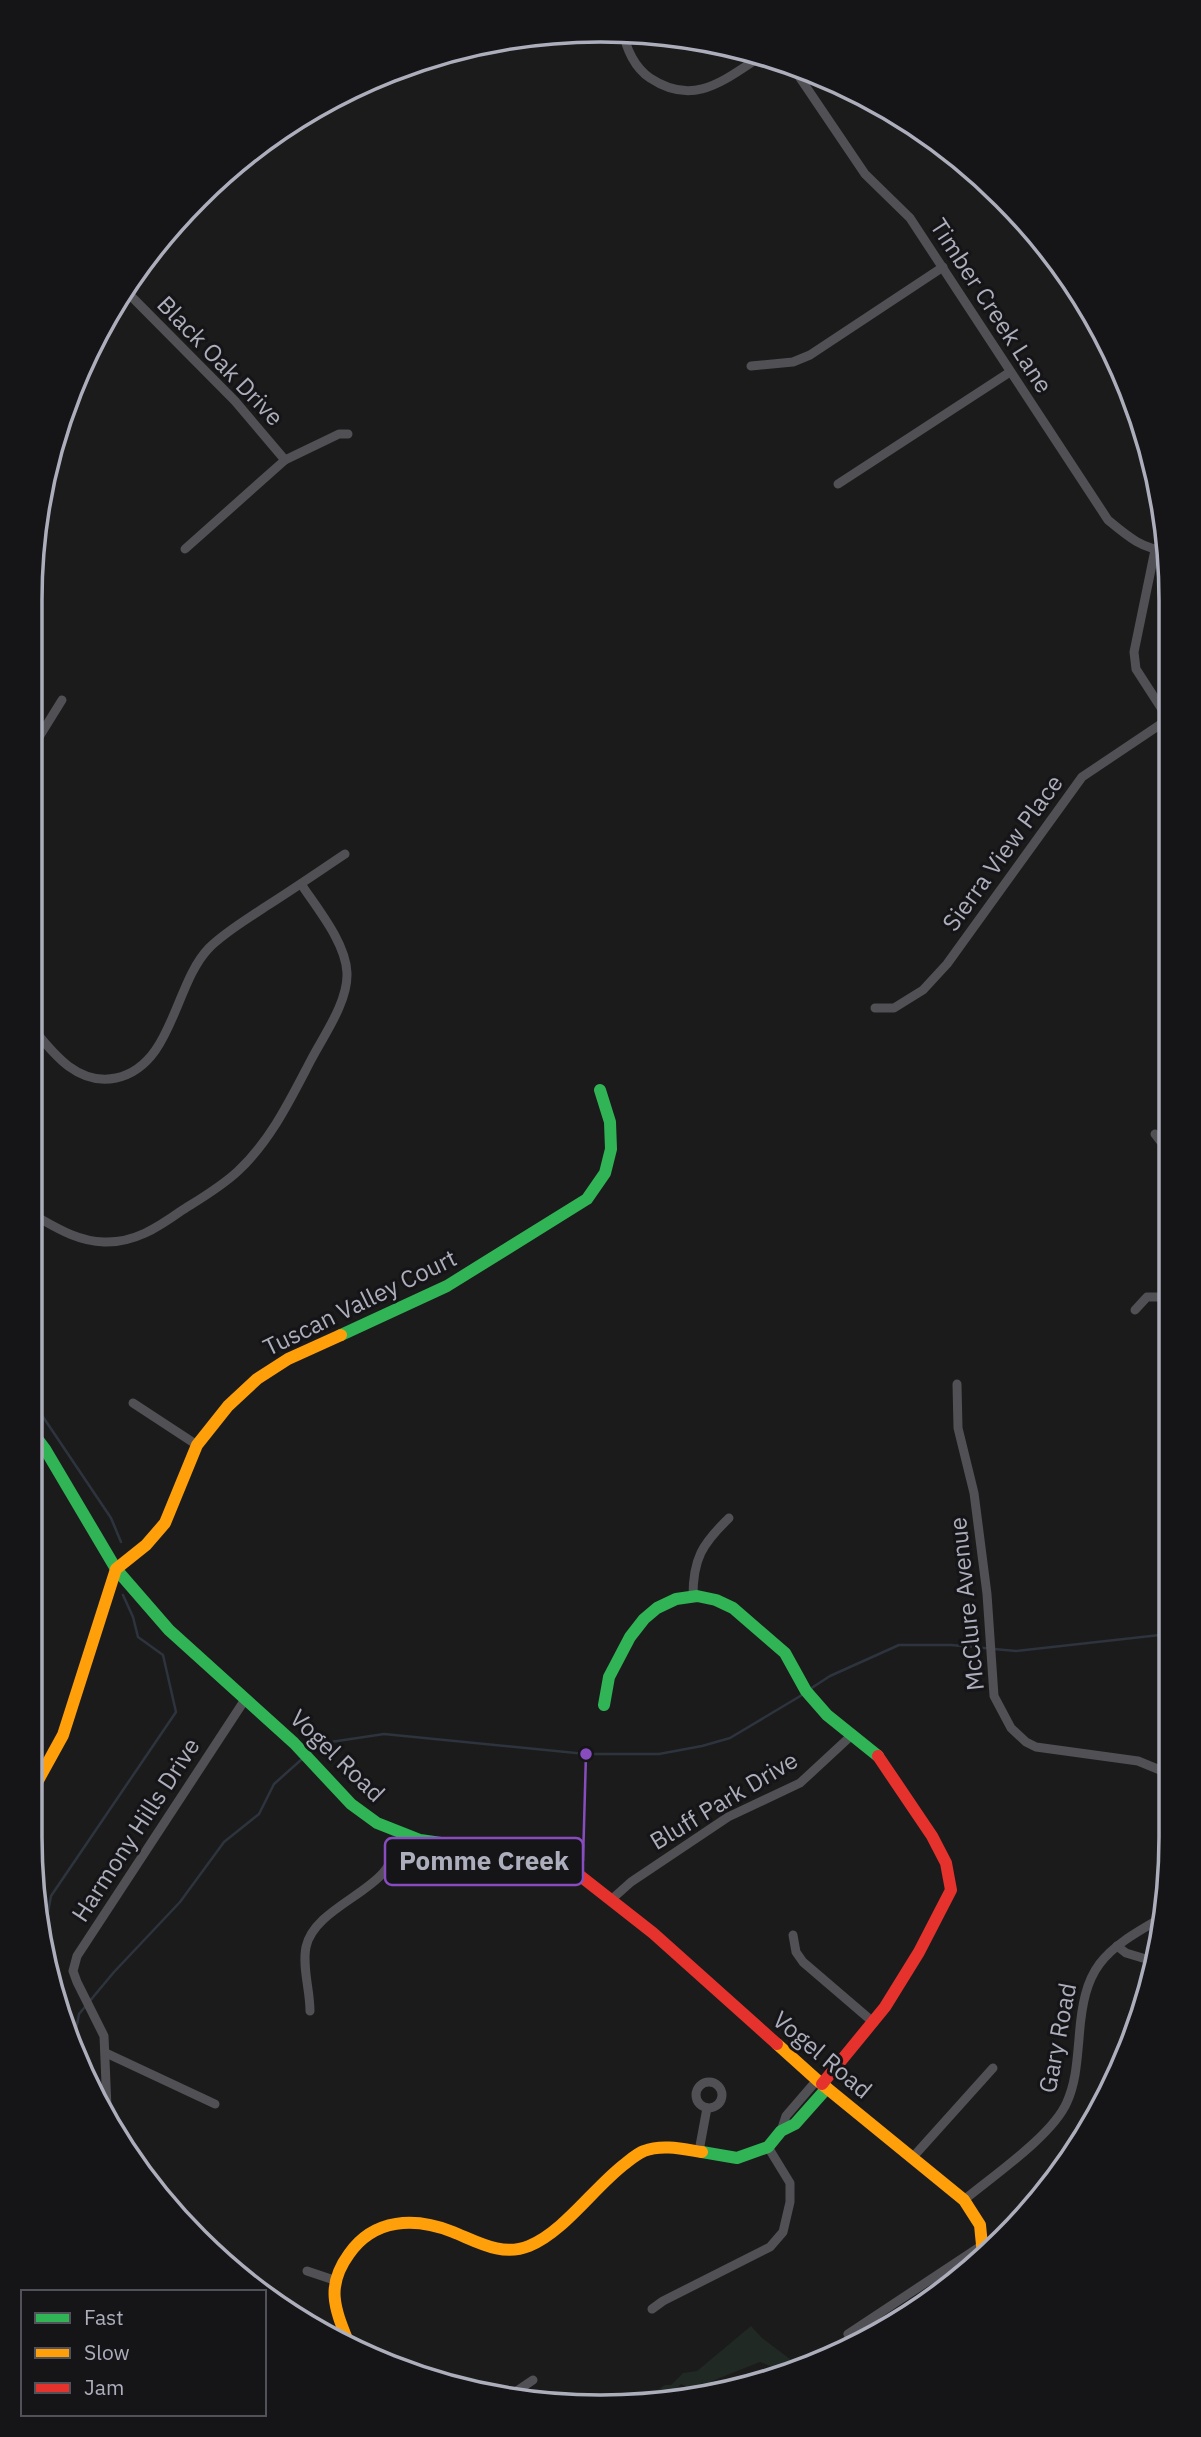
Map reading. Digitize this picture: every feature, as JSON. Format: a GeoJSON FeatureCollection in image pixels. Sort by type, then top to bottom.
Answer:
{"type":"FeatureCollection","features":[{"type":"Feature","properties":{"kind":"street"},"geometry":{"type":"LineString","coordinates":[[626,43],[630,55],[644,74],[663,86],[680,91],[697,91],[716,85],[751,63]]}},
{"type":"Feature","properties":{"kind":"street","name":"Timber Creek Lane"},"geometry":{"type":"LineString","coordinates":[[802,81],[865,174],[910,218],[1108,520],[1133,540],[1154,550]]}},
{"type":"Feature","properties":{"kind":"street"},"geometry":{"type":"LineString","coordinates":[[751,366],[793,362],[810,355],[943,267]]}},
{"type":"Feature","properties":{"kind":"street","name":"Black Oak Drive"},"geometry":{"type":"LineString","coordinates":[[132,297],[235,401],[285,460]]}},
{"type":"Feature","properties":{"kind":"street"},"geometry":{"type":"LineString","coordinates":[[838,484],[1010,372]]}},
{"type":"Feature","properties":{"kind":"street"},"geometry":{"type":"LineString","coordinates":[[185,549],[285,460],[339,434],[348,434]]}},
{"type":"Feature","properties":{"kind":"street"},"geometry":{"type":"LineString","coordinates":[[1154,550],[1134,652],[1136,669],[1159,706]]}},
{"type":"Feature","properties":{"kind":"street"},"geometry":{"type":"LineString","coordinates":[[42,732],[62,699]]}},
{"type":"Feature","properties":{"kind":"street","name":"Sierra View Place"},"geometry":{"type":"LineString","coordinates":[[875,1008],[894,1008],[923,990],[947,964],[1082,777],[1159,724]]}},
{"type":"Feature","properties":{"kind":"street"},"geometry":{"type":"LineString","coordinates":[[42,1040],[58,1058],[76,1072],[109,1080],[131,1073],[142,1065],[158,1046],[193,970],[209,948],[234,928],[345,854]]}},
{"type":"Feature","properties":{"kind":"street"},"geometry":{"type":"LineString","coordinates":[[42,1220],[86,1240],[103,1242],[136,1238],[223,1184],[263,1144],[292,1096],[337,1010],[348,975],[344,953],[301,884]]}},
{"type":"Feature","properties":{"kind":"street","name":"Tuscan Valley Court"},"geometry":{"type":"LineString","coordinates":[[116,1569],[146,1545],[165,1522],[197,1445],[237,1397],[257,1379],[288,1359],[447,1286],[587,1199],[605,1173],[611,1149],[610,1122],[600,1090]]}},
{"type":"Feature","properties":{"kind":"street"},"geometry":{"type":"LineString","coordinates":[[1154,1134],[1159,1140]]}},
{"type":"Feature","properties":{"kind":"street"},"geometry":{"type":"LineString","coordinates":[[1135,1310],[1147,1297],[1159,1297]]}},
{"type":"Feature","properties":{"kind":"street","name":"McClure Avenue"},"geometry":{"type":"LineString","coordinates":[[957,1384],[958,1428],[974,1493],[987,1594],[994,1696],[1001,1711],[1011,1728],[1026,1742],[1036,1746],[1138,1761],[1159,1770]]}},
{"type":"Feature","properties":{"kind":"street"},"geometry":{"type":"LineString","coordinates":[[133,1403],[197,1445]]}},
{"type":"Feature","properties":{"kind":"street","name":"Vogel Road"},"geometry":{"type":"LineString","coordinates":[[42,1445],[116,1569],[169,1629],[294,1743],[333,1787],[365,1816],[403,1835],[420,1840],[554,1861],[575,1871],[612,1899],[822,2084],[964,2200],[979,2218],[983,2243]]}},
{"type":"Feature","properties":{"kind":"street"},"geometry":{"type":"LineString","coordinates":[[693,1597],[693,1573],[698,1556],[705,1543],[729,1518]]}},
{"type":"Feature","properties":{"kind":"street"},"geometry":{"type":"LineString","coordinates":[[42,1773],[63,1735],[116,1569]]}},
{"type":"Feature","properties":{"kind":"street"},"geometry":{"type":"LineString","coordinates":[[344,2332],[337,2315],[334,2280],[354,2245],[382,2225],[407,2220],[443,2228],[480,2244],[509,2250],[531,2246],[545,2238],[617,2170],[643,2151],[671,2147],[737,2158],[768,2147],[781,2131],[795,2124],[822,2084],[873,2022],[919,1952],[951,1890],[946,1863],[932,1836],[881,1759],[827,1715],[806,1691],[785,1653],[733,1608],[716,1600],[693,1597],[657,1608],[630,1637],[609,1678],[604,1705]]}},
{"type":"Feature","properties":{"kind":"street","name":"Harmony Hills Drive"},"geometry":{"type":"LineString","coordinates":[[107,2097],[107,2053],[104,2036],[73,1971],[76,1956],[246,1698]]}},
{"type":"Feature","properties":{"kind":"street","name":"Bluff Park Drive"},"geometry":{"type":"LineString","coordinates":[[612,1899],[631,1882],[728,1818],[800,1783],[853,1734]]}},
{"type":"Feature","properties":{"kind":"street"},"geometry":{"type":"LineString","coordinates":[[310,2011],[305,1965],[309,1937],[323,1921],[382,1874],[403,1835]]}},
{"type":"Feature","properties":{"kind":"street","name":"Gary Road"},"geometry":{"type":"LineString","coordinates":[[964,2200],[1059,2118],[1073,2085],[1082,1999],[1088,1980],[1097,1964],[1117,1946],[1151,1924]]}},
{"type":"Feature","properties":{"kind":"street"},"geometry":{"type":"LineString","coordinates":[[793,1935],[796,1952],[803,1962],[873,2022]]}},
{"type":"Feature","properties":{"kind":"street"},"geometry":{"type":"LineString","coordinates":[[1117,1946],[1126,1953],[1145,1959]]}},
{"type":"Feature","properties":{"kind":"street"},"geometry":{"type":"LineString","coordinates":[[107,2053],[215,2104]]}},
{"type":"Feature","properties":{"kind":"street"},"geometry":{"type":"LineString","coordinates":[[913,2157],[993,2068]]}},
{"type":"Feature","properties":{"kind":"street"},"geometry":{"type":"LineString","coordinates":[[699,2151],[707,2108]]}},
{"type":"Feature","properties":{"kind":"street"},"geometry":{"type":"LineString","coordinates":[[652,2309],[770,2247],[783,2232],[790,2202],[790,2183],[768,2147]]}},
{"type":"Feature","properties":{"kind":"street"},"geometry":{"type":"LineString","coordinates":[[849,2336],[848,2334],[957,2266]]}},
{"type":"Feature","properties":{"kind":"street"},"geometry":{"type":"LineString","coordinates":[[307,2272],[334,2280]]}},
{"type":"Feature","properties":{"kind":"street"},"geometry":{"type":"LineString","coordinates":[[520,2389],[533,2380]]}},
{"type":"Feature","properties":{"kind":"shaded area"},"geometry":{"type":"Polygon","coordinates":[[[751,2326],[792,2360],[773,2367],[760,2362],[712,2383],[687,2388],[681,2384],[675,2390],[654,2392],[665,2385],[671,2385],[683,2373],[697,2371],[751,2326]]]}},
{"type":"Feature","properties":{"kind":"waterway"},"geometry":{"type":"LineString","coordinates":[[42,1415],[111,1518],[121,1542]]}},
{"type":"Feature","properties":{"kind":"waterway"},"geometry":{"type":"LineString","coordinates":[[48,1913],[51,1896],[176,1712],[163,1655],[138,1637],[123,1595]]}},
{"type":"Feature","properties":{"kind":"waterway"},"geometry":{"type":"LineString","coordinates":[[810,1689],[830,1676],[899,1645],[951,1645],[1016,1651],[1159,1635]]}},
{"type":"Feature","properties":{"kind":"waterway"},"geometry":{"type":"LineString","coordinates":[[310,1753],[324,1743],[384,1734],[586,1754],[659,1754],[730,1738],[802,1695]]}},
{"type":"Feature","properties":{"kind":"waterway"},"geometry":{"type":"LineString","coordinates":[[76,2027],[79,2014],[114,1972],[180,1902],[224,1842],[259,1814],[274,1784],[302,1759]]}},
{"type":"Feature","properties":{"kind":"traffic: fast"},"geometry":{"type":"LineString","coordinates":[[341,1335],[447,1286],[587,1199],[605,1173],[611,1149],[610,1122],[600,1090]]}},
{"type":"Feature","properties":{"kind":"traffic: fast"},"geometry":{"type":"LineString","coordinates":[[42,1445],[116,1569],[169,1630],[294,1743],[351,1804],[377,1823],[420,1840],[483,1849]]}},
{"type":"Feature","properties":{"kind":"traffic: fast"},"geometry":{"type":"LineString","coordinates":[[604,1705],[609,1677],[630,1637],[644,1619],[657,1608],[676,1599],[697,1596],[716,1600],[733,1608],[785,1653],[806,1691],[827,1715],[878,1756]]}},
{"type":"Feature","properties":{"kind":"traffic: fast"},"geometry":{"type":"LineString","coordinates":[[702,2152],[737,2158],[768,2147],[781,2131],[795,2124],[827,2088]]}},
{"type":"Feature","properties":{"kind":"traffic: slow"},"geometry":{"type":"LineString","coordinates":[[42,1773],[63,1735],[116,1569],[146,1545],[165,1523],[197,1445],[228,1406],[257,1379],[288,1359],[341,1335]]}},
{"type":"Feature","properties":{"kind":"traffic: slow"},"geometry":{"type":"LineString","coordinates":[[777,2044],[964,2200],[980,2225],[982,2244]]}},
{"type":"Feature","properties":{"kind":"traffic: slow"},"geometry":{"type":"LineString","coordinates":[[345,2333],[335,2298],[337,2277],[349,2254],[370,2233],[396,2224],[424,2224],[439,2227],[490,2247],[519,2249],[555,2230],[614,2173],[639,2153],[665,2147],[702,2152]]}},
{"type":"Feature","properties":{"kind":"traffic: jam"},"geometry":{"type":"LineString","coordinates":[[822,2084],[885,2007],[919,1952],[951,1890],[946,1863],[932,1836],[878,1756]]}},
{"type":"Feature","properties":{"kind":"traffic: jam"},"geometry":{"type":"LineString","coordinates":[[483,1849],[541,1858],[574,1871],[653,1933],[777,2044]]}},
{"type":"Feature","properties":{"kind":"place","name":"Pomme Creek"},"geometry":{"type":"Point","coordinates":[586,1754]}}]}
